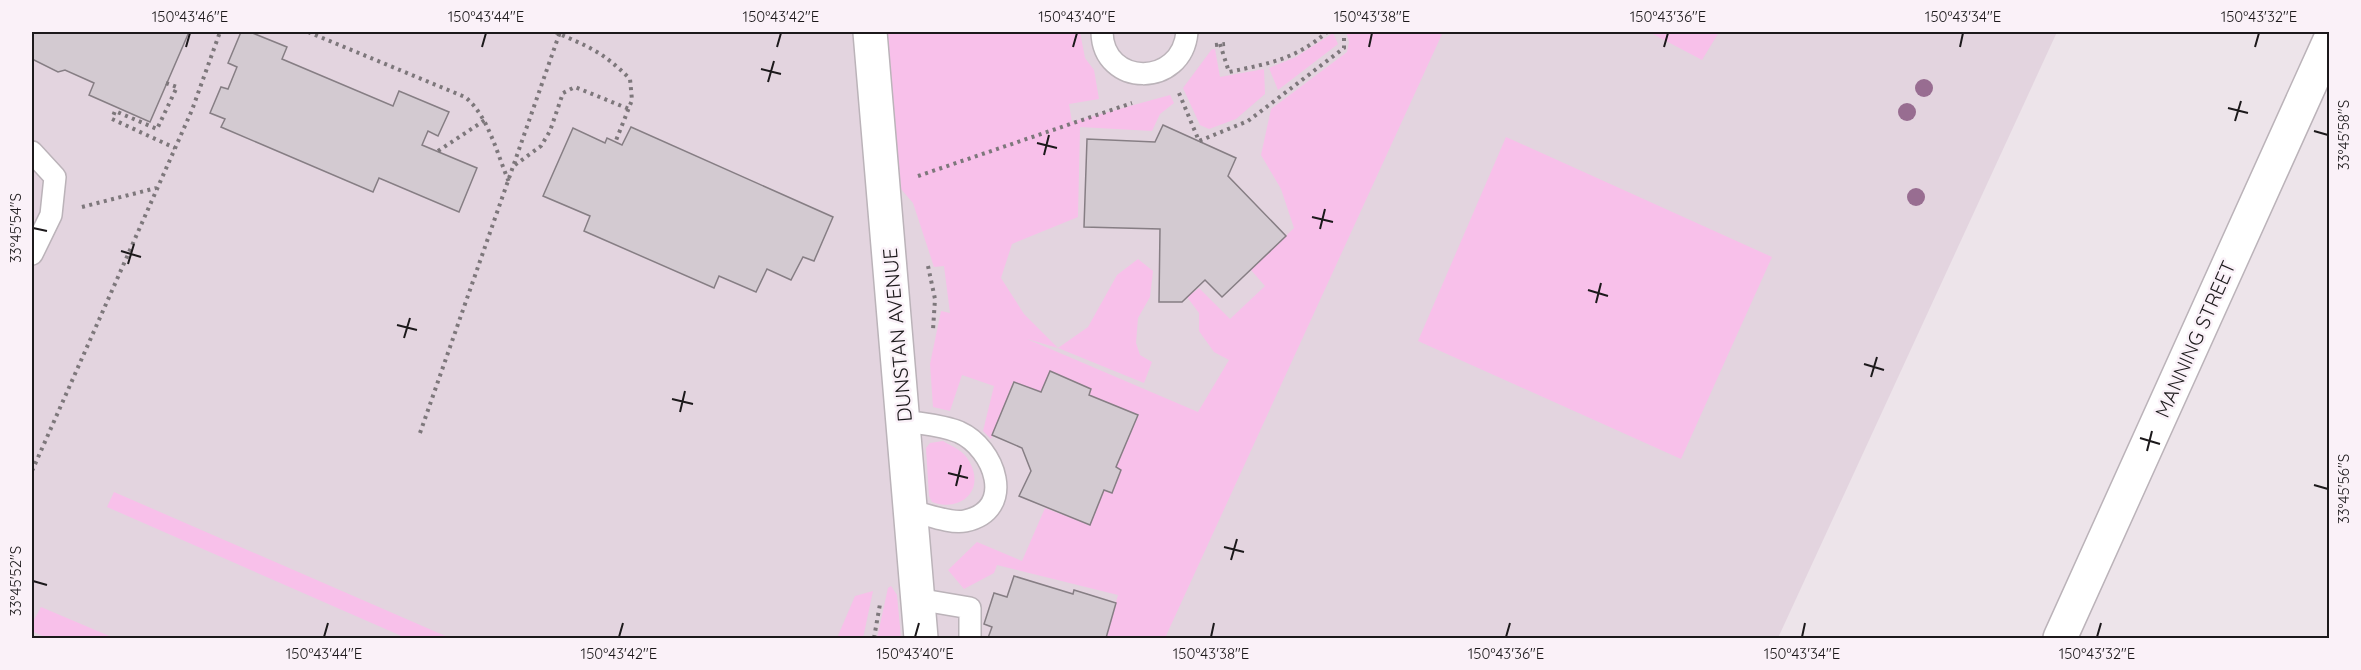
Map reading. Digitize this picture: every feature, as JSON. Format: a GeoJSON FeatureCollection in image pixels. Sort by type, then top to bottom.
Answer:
{"type":"FeatureCollection","features":[{"type":"Feature","properties":{"kind":"street","name":"DUNSTAN AVENUE"},"geometry":{"type":"LineString","coordinates":[[870,32],[905,421],[921,639]]}},
{"type":"Feature","properties":{"kind":"street","name":"MANNING STREET"},"geometry":{"type":"LineString","coordinates":[[2060,639],[2330,40]]}},
{"type":"Feature","properties":{"kind":"lane"},"geometry":{"type":"LineString","coordinates":[[1102,32],[1103,43],[1116,64],[1130,72],[1146,74],[1161,71],[1175,62],[1184,48],[1187,32]]}},
{"type":"Feature","properties":{"kind":"lane"},"geometry":{"type":"LineString","coordinates":[[32,152],[55,177],[51,215],[32,254]]}},
{"type":"Feature","properties":{"kind":"lane"},"geometry":{"type":"LineString","coordinates":[[905,421],[947,429],[970,439],[987,457],[996,478],[993,500],[973,518],[963,522],[911,511]]}},
{"type":"Feature","properties":{"kind":"lane"},"geometry":{"type":"LineString","coordinates":[[917,599],[970,608],[970,639]]}},
{"type":"Feature","properties":{"kind":"path"},"geometry":{"type":"LineString","coordinates":[[32,471],[192,110],[220,32]]}},
{"type":"Feature","properties":{"kind":"path"},"geometry":{"type":"LineString","coordinates":[[308,32],[465,97],[477,106],[485,120],[492,144],[509,182]]}},
{"type":"Feature","properties":{"kind":"path"},"geometry":{"type":"LineString","coordinates":[[420,433],[515,165],[558,32],[584,42],[611,60],[630,79],[632,100],[615,143]]}},
{"type":"Feature","properties":{"kind":"path"},"geometry":{"type":"LineString","coordinates":[[1220,44],[1228,72],[1284,60],[1312,44],[1327,32]]}},
{"type":"Feature","properties":{"kind":"path"},"geometry":{"type":"LineString","coordinates":[[1176,87],[1199,141],[1248,121],[1344,48],[1344,32]]}},
{"type":"Feature","properties":{"kind":"path"},"geometry":{"type":"LineString","coordinates":[[166,83],[177,87],[157,129],[115,111],[112,119],[175,148]]}},
{"type":"Feature","properties":{"kind":"path"},"geometry":{"type":"LineString","coordinates":[[515,165],[541,146],[550,131],[563,93],[575,87],[629,110]]}},
{"type":"Feature","properties":{"kind":"path"},"geometry":{"type":"LineString","coordinates":[[438,151],[485,120]]}},
{"type":"Feature","properties":{"kind":"path"},"geometry":{"type":"LineString","coordinates":[[913,184],[916,176],[1053,130]]}},
{"type":"Feature","properties":{"kind":"path"},"geometry":{"type":"LineString","coordinates":[[51,215],[157,188]]}},
{"type":"Feature","properties":{"kind":"shaded area"},"geometry":{"type":"Polygon","coordinates":[[[32,32],[2057,32],[1778,638],[32,638],[32,32]]]}},
{"type":"Feature","properties":{"kind":"shaded area"},"geometry":{"type":"Polygon","coordinates":[[[887,32],[1080,32],[1085,58],[1094,70],[1099,99],[1069,104],[1072,122],[1170,95],[1174,103],[1160,114],[1152,131],[1080,127],[1078,217],[1012,244],[1001,278],[1024,314],[1058,348],[1027,339],[1198,412],[1229,360],[1214,352],[1199,331],[1199,313],[1187,297],[1199,288],[1230,319],[1265,286],[1251,270],[1294,228],[1281,189],[1261,155],[1271,109],[1347,52],[1349,42],[1346,32],[1443,32],[1165,638],[1106,638],[1118,595],[997,565],[994,573],[964,589],[948,570],[977,542],[1022,561],[1045,508],[1090,525],[1104,490],[1112,493],[1121,470],[1116,467],[1138,416],[1089,395],[1091,389],[1050,372],[1041,392],[1013,382],[991,439],[983,431],[994,386],[962,375],[950,411],[933,407],[930,364],[941,311],[950,313],[944,266],[934,267],[913,203],[901,189],[887,32]]]}},
{"type":"Feature","properties":{"kind":"shaded area"},"geometry":{"type":"Polygon","coordinates":[[[1649,32],[1719,32],[1702,60],[1649,32]]]}},
{"type":"Feature","properties":{"kind":"shaded area"},"geometry":{"type":"Polygon","coordinates":[[[1333,33],[1338,44],[1278,90],[1269,68],[1296,57],[1333,33]]]}},
{"type":"Feature","properties":{"kind":"shaded area"},"geometry":{"type":"Polygon","coordinates":[[[1212,49],[1215,49],[1220,77],[1264,69],[1265,94],[1236,119],[1209,129],[1200,125],[1183,88],[1212,49]]]}},
{"type":"Feature","properties":{"kind":"shaded area"},"geometry":{"type":"Polygon","coordinates":[[[1506,137],[1772,257],[1681,459],[1418,341],[1506,137]]]}},
{"type":"Feature","properties":{"kind":"shaded area"},"geometry":{"type":"Polygon","coordinates":[[[1138,259],[1153,271],[1150,297],[1138,318],[1136,343],[1140,355],[1152,362],[1144,383],[1058,348],[1088,327],[1117,275],[1138,259]]]}},
{"type":"Feature","properties":{"kind":"shaded area"},"geometry":{"type":"Polygon","coordinates":[[[943,441],[964,454],[969,461],[974,481],[972,490],[961,502],[943,505],[932,502],[929,496],[926,448],[930,443],[943,441]]]}},
{"type":"Feature","properties":{"kind":"shaded area"},"geometry":{"type":"Polygon","coordinates":[[[114,492],[450,638],[406,638],[107,507],[114,492]]]}},
{"type":"Feature","properties":{"kind":"shaded area"},"geometry":{"type":"Polygon","coordinates":[[[891,586],[897,595],[901,638],[877,638],[888,588],[891,586]]]}},
{"type":"Feature","properties":{"kind":"shaded area"},"geometry":{"type":"Polygon","coordinates":[[[873,591],[863,638],[837,638],[855,596],[873,591]]]}},
{"type":"Feature","properties":{"kind":"shaded area"},"geometry":{"type":"Polygon","coordinates":[[[41,607],[114,638],[47,638],[32,631],[32,619],[34,620],[41,607]]]}},
{"type":"Feature","properties":{"kind":"building"},"geometry":{"type":"Polygon","coordinates":[[[32,32],[189,32],[150,122],[89,95],[94,83],[65,70],[58,72],[32,59],[32,32]]]}},
{"type":"Feature","properties":{"kind":"building"},"geometry":{"type":"Polygon","coordinates":[[[241,32],[250,32],[287,47],[282,59],[393,106],[399,91],[449,112],[438,136],[428,131],[422,145],[477,168],[459,212],[379,178],[373,192],[221,127],[225,119],[210,113],[221,87],[228,89],[237,67],[228,63],[241,32]]]}},
{"type":"Feature","properties":{"kind":"building"},"geometry":{"type":"Polygon","coordinates":[[[1163,125],[1236,158],[1228,176],[1286,236],[1222,297],[1205,280],[1182,302],[1159,302],[1160,229],[1084,227],[1087,139],[1155,142],[1163,125]]]}},
{"type":"Feature","properties":{"kind":"building"},"geometry":{"type":"Polygon","coordinates":[[[631,127],[833,217],[814,261],[803,257],[791,280],[767,269],[756,292],[719,276],[714,288],[584,231],[590,216],[543,196],[573,128],[605,143],[607,138],[622,145],[631,127]]]}},
{"type":"Feature","properties":{"kind":"building"},"geometry":{"type":"Polygon","coordinates":[[[1050,371],[1091,389],[1089,395],[1138,415],[1116,467],[1121,470],[1112,493],[1104,490],[1090,525],[1019,496],[1031,471],[1022,448],[992,435],[1014,382],[1041,392],[1050,371]]]}},
{"type":"Feature","properties":{"kind":"building"},"geometry":{"type":"Polygon","coordinates":[[[1014,576],[1073,594],[1074,590],[1116,603],[1106,638],[988,638],[992,627],[984,624],[994,593],[1007,597],[1014,576]]]}}]}
